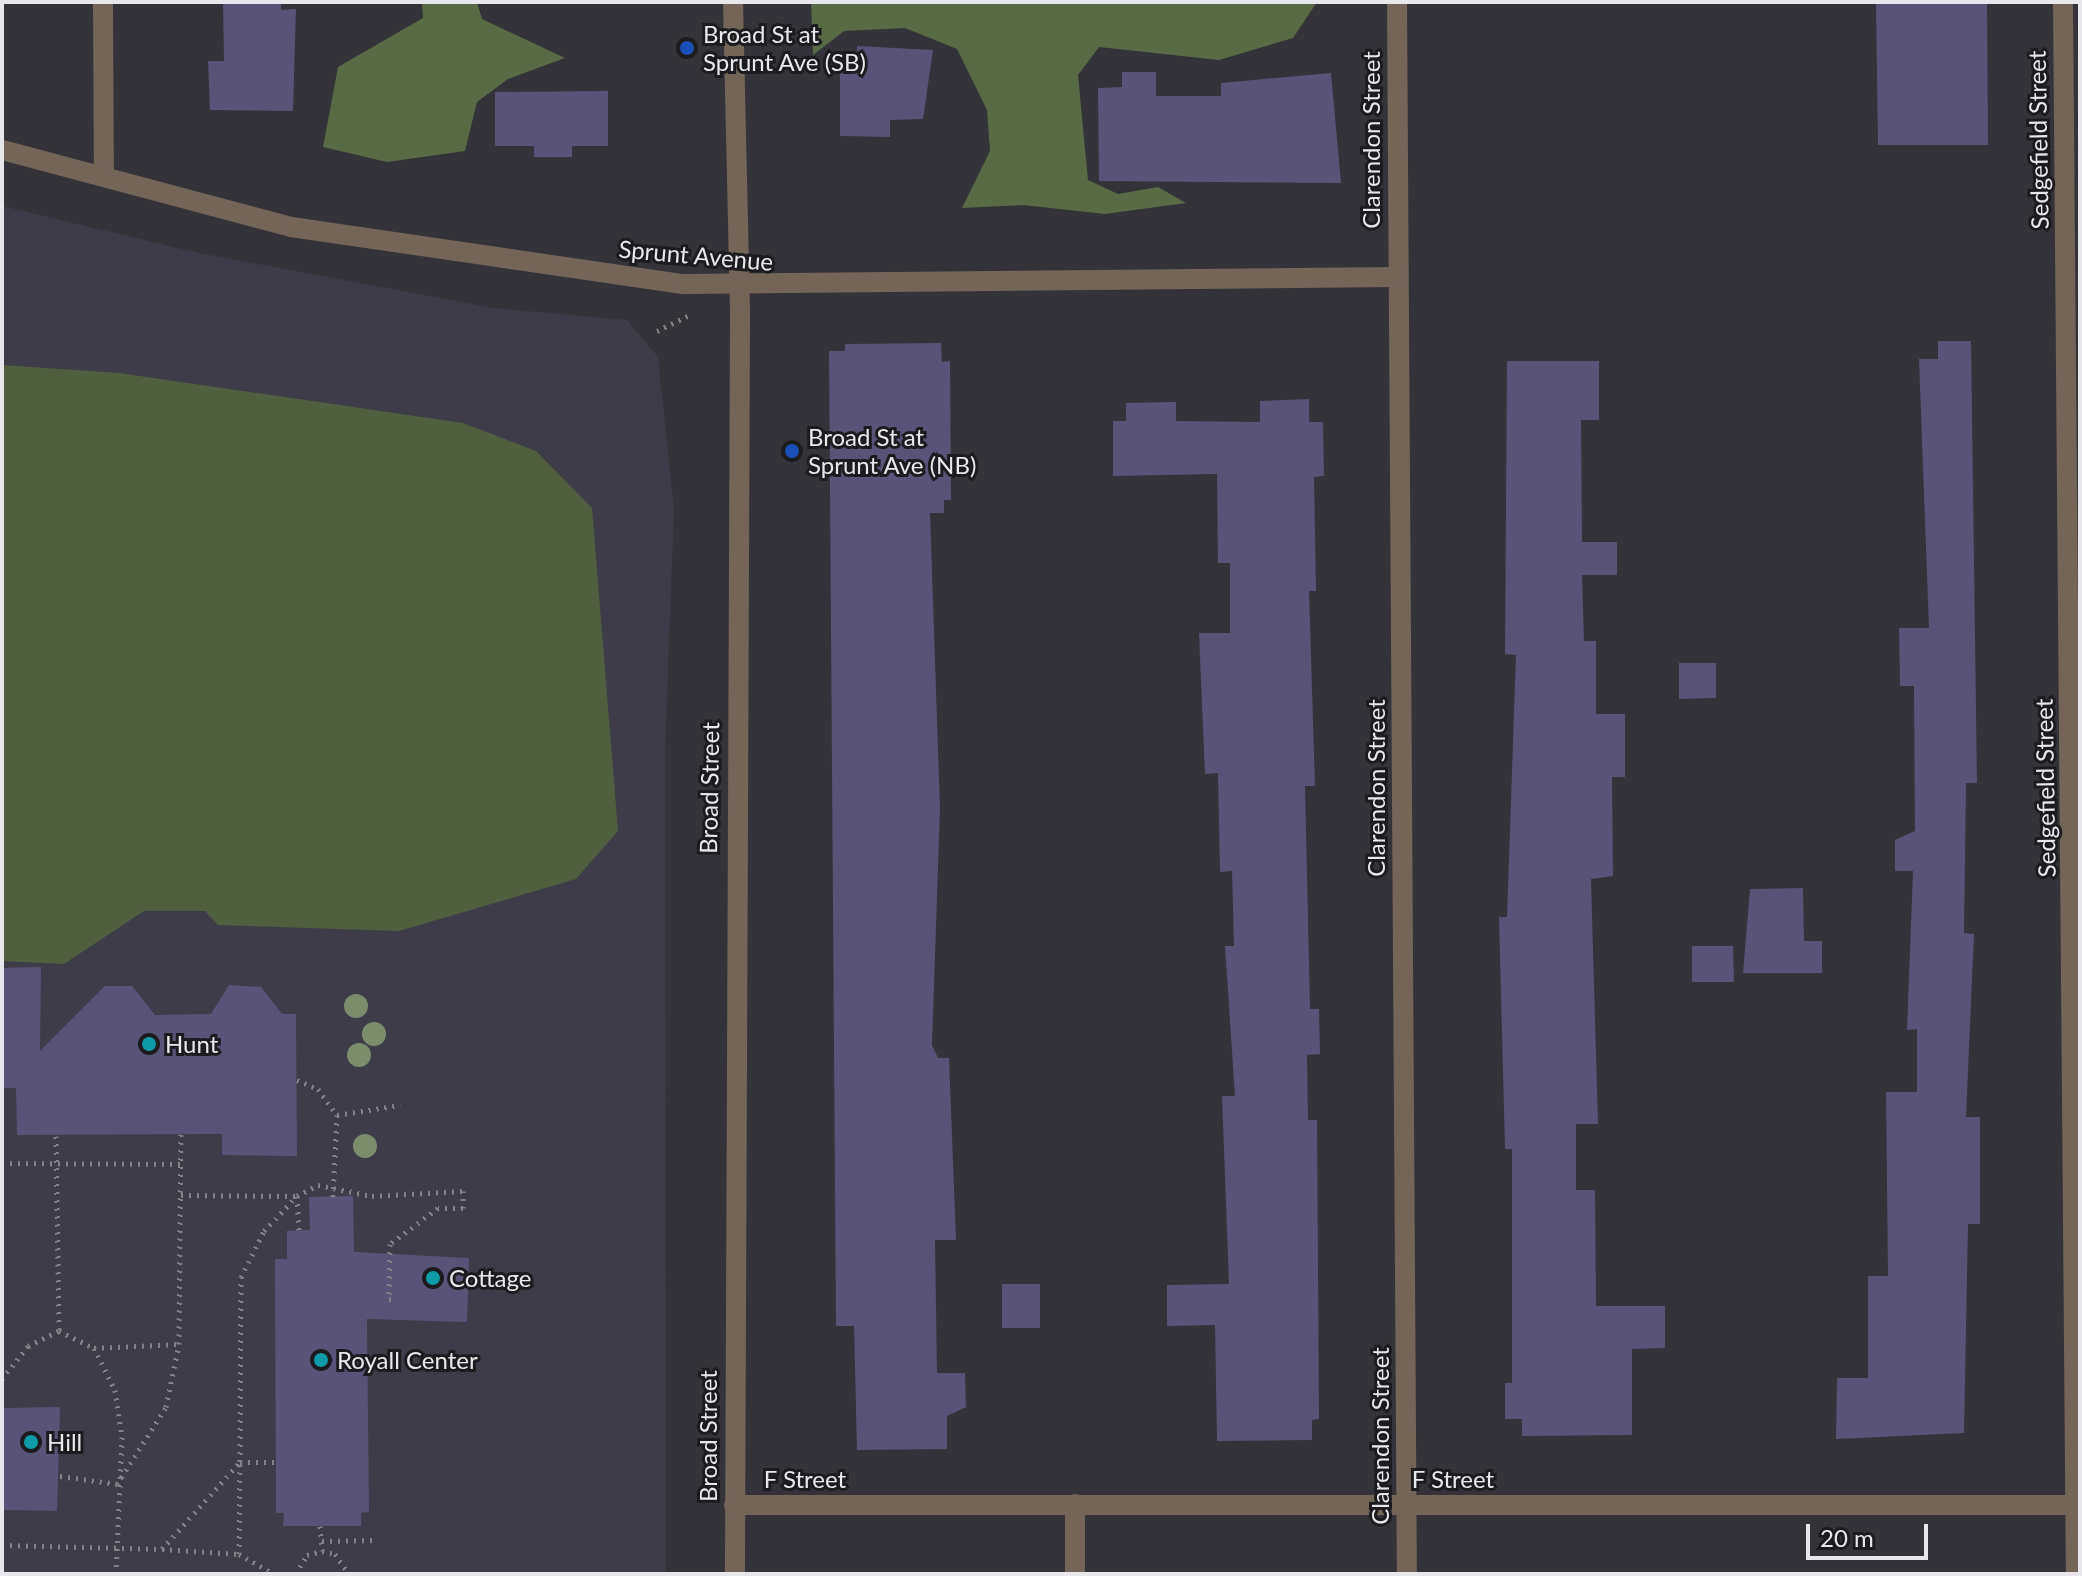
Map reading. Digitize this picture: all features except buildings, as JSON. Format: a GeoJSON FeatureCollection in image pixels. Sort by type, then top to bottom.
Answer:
{"type":"FeatureCollection","features":[{"type":"Feature","properties":{"kind":"street"},"geometry":{"type":"LineString","coordinates":[[103,2],[104,177]]}},
{"type":"Feature","properties":{"kind":"street","name":"Broad Street"},"geometry":{"type":"LineString","coordinates":[[733,2],[739,289],[735,1574]]}},
{"type":"Feature","properties":{"kind":"street","name":"Clarendon Street"},"geometry":{"type":"LineString","coordinates":[[1397,2],[1407,1574]]}},
{"type":"Feature","properties":{"kind":"street","name":"Sedgefield Street"},"geometry":{"type":"LineString","coordinates":[[2063,2],[2076,934],[2076,1574]]}},
{"type":"Feature","properties":{"kind":"street","name":"Sprunt Avenue"},"geometry":{"type":"LineString","coordinates":[[2,150],[291,227],[739,289],[1398,277]]}},
{"type":"Feature","properties":{"kind":"street"},"geometry":{"type":"LineString","coordinates":[[1075,1504],[1075,1574]]}},
{"type":"Feature","properties":{"kind":"street","name":"F Street"},"geometry":{"type":"LineString","coordinates":[[734,1505],[2076,1505]]}},
{"type":"Feature","properties":{"kind":"path"},"geometry":{"type":"LineString","coordinates":[[297,1080],[318,1089],[337,1115],[333,1197]]}},
{"type":"Feature","properties":{"kind":"path"},"geometry":{"type":"LineString","coordinates":[[337,1115],[400,1105]]}},
{"type":"Feature","properties":{"kind":"path"},"geometry":{"type":"LineString","coordinates":[[117,1484],[166,1407],[179,1344],[181,1134]]}},
{"type":"Feature","properties":{"kind":"path"},"geometry":{"type":"LineString","coordinates":[[56,1136],[59,1331]]}},
{"type":"Feature","properties":{"kind":"path"},"geometry":{"type":"LineString","coordinates":[[2,1163],[181,1164]]}},
{"type":"Feature","properties":{"kind":"path"},"geometry":{"type":"LineString","coordinates":[[181,1195],[297,1196],[333,1186],[372,1196],[463,1191],[463,1208],[438,1208],[390,1244],[389,1299],[397,1300]]}},
{"type":"Feature","properties":{"kind":"path"},"geometry":{"type":"LineString","coordinates":[[297,1196],[299,1230]]}},
{"type":"Feature","properties":{"kind":"path"},"geometry":{"type":"LineString","coordinates":[[239,1554],[241,1277],[264,1231],[297,1196]]}},
{"type":"Feature","properties":{"kind":"path"},"geometry":{"type":"LineString","coordinates":[[59,1331],[94,1348],[179,1344]]}},
{"type":"Feature","properties":{"kind":"path"},"geometry":{"type":"LineString","coordinates":[[2,1379],[28,1346],[59,1331]]}},
{"type":"Feature","properties":{"kind":"path"},"geometry":{"type":"LineString","coordinates":[[94,1348],[115,1390],[122,1437],[117,1484],[116,1574]]}},
{"type":"Feature","properties":{"kind":"path"},"geometry":{"type":"LineString","coordinates":[[162,1549],[240,1462],[275,1462]]}},
{"type":"Feature","properties":{"kind":"path"},"geometry":{"type":"LineString","coordinates":[[60,1476],[117,1484]]}},
{"type":"Feature","properties":{"kind":"path"},"geometry":{"type":"LineString","coordinates":[[320,1526],[322,1551]]}},
{"type":"Feature","properties":{"kind":"path"},"geometry":{"type":"LineString","coordinates":[[322,1541],[378,1540]]}},
{"type":"Feature","properties":{"kind":"path"},"geometry":{"type":"LineString","coordinates":[[2,1545],[239,1554],[273,1574]]}},
{"type":"Feature","properties":{"kind":"path"},"geometry":{"type":"LineString","coordinates":[[296,1574],[307,1555],[322,1551],[335,1554],[349,1574]]}},
{"type":"Feature","properties":{"kind":"shaded area"},"geometry":{"type":"Polygon","coordinates":[[[2,206],[199,253],[494,308],[627,320],[658,357],[674,509],[665,752],[666,1574],[2,1574],[2,206]]]}},
{"type":"Feature","properties":{"kind":"green space"},"geometry":{"type":"Polygon","coordinates":[[[422,2],[477,2],[482,19],[565,58],[508,79],[477,102],[465,151],[387,162],[323,147],[338,67],[423,18],[422,2]]]}},
{"type":"Feature","properties":{"kind":"green space"},"geometry":{"type":"Polygon","coordinates":[[[811,2],[1317,2],[1293,38],[1219,60],[1099,47],[1078,75],[1088,180],[1118,194],[1158,187],[1186,203],[1105,214],[1023,205],[962,208],[990,151],[987,110],[957,49],[905,28],[844,31],[813,55],[811,2]]]}},
{"type":"Feature","properties":{"kind":"green space"},"geometry":{"type":"Polygon","coordinates":[[[2,365],[119,373],[463,423],[536,451],[592,508],[618,831],[576,879],[399,931],[218,925],[205,911],[144,911],[64,964],[2,961],[2,365]]]}},
{"type":"Feature","properties":{"kind":"place","name":"Broad St at Sprunt Ave (SB)"},"geometry":{"type":"Point","coordinates":[687,48]}},
{"type":"Feature","properties":{"kind":"place","name":"Broad St at Sprunt Ave (NB)"},"geometry":{"type":"Point","coordinates":[792,451]}},
{"type":"Feature","properties":{"kind":"place","name":"Hunt"},"geometry":{"type":"Point","coordinates":[149,1044]}},
{"type":"Feature","properties":{"kind":"place","name":"Cottage"},"geometry":{"type":"Point","coordinates":[433,1278]}},
{"type":"Feature","properties":{"kind":"place","name":"Royall Center"},"geometry":{"type":"Point","coordinates":[321,1360]}},
{"type":"Feature","properties":{"kind":"place","name":"Hill"},"geometry":{"type":"Point","coordinates":[31,1442]}}]}
